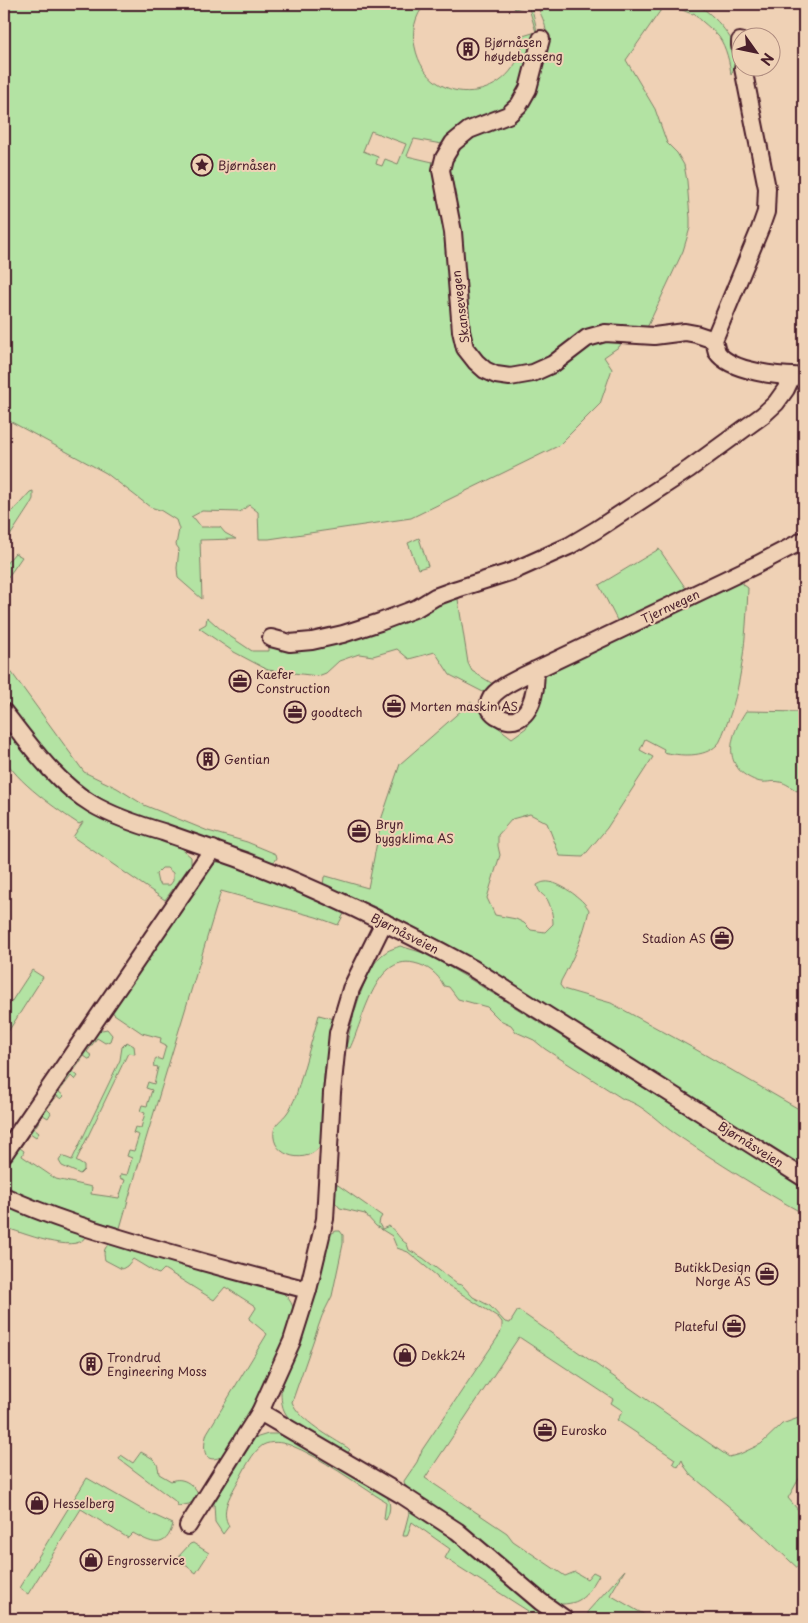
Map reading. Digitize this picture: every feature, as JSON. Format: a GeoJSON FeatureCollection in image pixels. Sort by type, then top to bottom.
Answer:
{"type":"FeatureCollection","features":[{"type":"Feature","properties":{"kind":"street","name":"Skansevegen"},"geometry":{"type":"LineString","coordinates":[[541,39],[528,89],[519,105],[508,115],[476,126],[457,139],[445,155],[442,164],[442,176],[453,232],[461,331],[465,348],[485,370],[496,375],[510,377],[533,373],[554,364],[587,338],[605,333],[654,336],[685,332],[714,340]]}},
{"type":"Feature","properties":{"kind":"street"},"geometry":{"type":"LineString","coordinates":[[745,78],[766,188],[766,212],[714,340],[718,352],[735,365],[758,372],[798,376]]}},
{"type":"Feature","properties":{"kind":"street"},"geometry":{"type":"LineString","coordinates":[[271,638],[290,643],[312,641],[343,634],[389,619],[457,589],[512,571],[569,546],[689,469],[763,416],[798,376]]}},
{"type":"Feature","properties":{"kind":"street","name":"Tjernvegen"},"geometry":{"type":"LineString","coordinates":[[535,670],[758,564],[804,540]]}},
{"type":"Feature","properties":{"kind":"street","name":"Bjørnåsveien"},"geometry":{"type":"LineString","coordinates":[[4,712],[41,760],[68,787],[92,804],[143,826],[214,849],[279,874],[384,922],[472,968],[804,1178]]}},
{"type":"Feature","properties":{"kind":"street"},"geometry":{"type":"LineString","coordinates":[[4,1154],[214,849]]}},
{"type":"Feature","properties":{"kind":"street"},"geometry":{"type":"LineString","coordinates":[[188,1526],[260,1412],[292,1341],[308,1290],[325,1219],[332,1093],[338,1033],[351,989],[384,922]]}},
{"type":"Feature","properties":{"kind":"street"},"geometry":{"type":"LineString","coordinates":[[4,1196],[95,1231],[308,1290]]}},
{"type":"Feature","properties":{"kind":"street"},"geometry":{"type":"LineString","coordinates":[[260,1412],[402,1495],[457,1530],[541,1602],[565,1619]]}},
{"type":"Feature","properties":{"kind":"green space"},"geometry":{"type":"Polygon","coordinates":[[[4,4],[425,4],[416,19],[413,36],[423,68],[437,82],[454,90],[472,91],[490,87],[506,76],[518,59],[523,36],[536,32],[528,5],[515,9],[511,4],[665,4],[626,60],[655,109],[667,143],[677,153],[684,165],[690,228],[683,251],[645,332],[610,329],[589,333],[546,364],[530,371],[514,374],[499,372],[484,364],[475,356],[467,342],[463,324],[457,228],[446,173],[447,161],[454,146],[461,139],[477,130],[511,117],[529,96],[536,78],[546,37],[544,21],[539,10],[532,9],[537,36],[531,68],[523,90],[513,107],[507,112],[466,128],[452,138],[447,145],[414,139],[407,156],[437,163],[452,254],[452,278],[459,343],[466,358],[474,366],[483,373],[497,379],[526,378],[558,366],[590,340],[606,336],[622,336],[620,346],[604,357],[612,369],[600,404],[558,446],[411,518],[259,539],[258,512],[249,505],[240,512],[202,511],[191,517],[201,527],[220,527],[225,533],[236,539],[200,540],[202,599],[178,578],[179,549],[176,545],[179,529],[176,520],[160,510],[150,507],[106,473],[4,418],[4,4]],[[371,131],[363,151],[378,157],[376,164],[382,166],[385,159],[398,164],[406,144],[371,131]]]}},
{"type":"Feature","properties":{"kind":"green space"},"geometry":{"type":"Polygon","coordinates":[[[667,4],[694,4],[714,18],[730,39],[730,68],[726,50],[721,41],[694,13],[692,14],[667,4]]]}},
{"type":"Feature","properties":{"kind":"green space"},"geometry":{"type":"Polygon","coordinates":[[[33,491],[33,499],[30,505],[4,545],[4,521],[33,491]]]}},
{"type":"Feature","properties":{"kind":"green space"},"geometry":{"type":"Polygon","coordinates":[[[419,538],[428,566],[418,569],[408,543],[419,538]]]}},
{"type":"Feature","properties":{"kind":"green space"},"geometry":{"type":"Polygon","coordinates":[[[659,549],[687,590],[619,624],[599,585],[659,549]]]}},
{"type":"Feature","properties":{"kind":"green space"},"geometry":{"type":"Polygon","coordinates":[[[15,553],[22,557],[4,583],[4,566],[15,553]]]}},
{"type":"Feature","properties":{"kind":"green space"},"geometry":{"type":"Polygon","coordinates":[[[740,582],[748,588],[742,661],[735,697],[718,744],[712,749],[699,754],[684,755],[663,752],[664,749],[645,739],[640,750],[653,757],[607,828],[583,857],[560,856],[547,823],[530,814],[512,819],[498,835],[500,855],[487,898],[495,915],[516,919],[524,923],[531,930],[545,932],[553,924],[552,914],[547,899],[540,892],[537,885],[544,882],[556,884],[582,901],[589,910],[578,947],[561,981],[560,985],[563,989],[611,1003],[804,1112],[804,1169],[447,944],[373,906],[323,885],[324,877],[326,876],[368,888],[382,817],[400,764],[471,702],[487,719],[512,738],[526,728],[544,678],[550,672],[740,582]]]}},
{"type":"Feature","properties":{"kind":"green space"},"geometry":{"type":"Polygon","coordinates":[[[457,593],[468,663],[472,671],[493,684],[483,692],[450,675],[435,652],[409,659],[397,649],[373,656],[359,654],[339,661],[326,673],[318,676],[268,670],[234,652],[199,628],[206,624],[207,617],[225,633],[252,651],[269,651],[269,642],[279,644],[457,593]]]}},
{"type":"Feature","properties":{"kind":"green space"},"geometry":{"type":"Polygon","coordinates":[[[4,662],[84,772],[117,788],[144,805],[208,831],[247,842],[276,854],[277,858],[275,861],[270,863],[112,805],[67,776],[48,757],[4,698],[4,662]]]}},
{"type":"Feature","properties":{"kind":"green space"},"geometry":{"type":"Polygon","coordinates":[[[746,711],[804,712],[804,787],[797,791],[787,784],[774,781],[757,781],[745,775],[738,768],[733,760],[733,741],[735,731],[746,711]]]}},
{"type":"Feature","properties":{"kind":"green space"},"geometry":{"type":"Polygon","coordinates":[[[4,723],[42,772],[177,845],[191,857],[191,864],[165,900],[73,837],[83,822],[79,824],[49,803],[27,785],[10,767],[3,750],[4,723]],[[162,868],[156,874],[158,883],[161,885],[170,885],[173,881],[173,873],[167,868],[162,868]]]}},
{"type":"Feature","properties":{"kind":"green space"},"geometry":{"type":"Polygon","coordinates":[[[225,861],[345,912],[338,925],[316,917],[221,891],[120,1228],[74,1214],[4,1188],[4,1165],[97,1031],[107,1029],[112,1035],[110,1041],[105,1043],[97,1038],[87,1052],[92,1056],[90,1060],[84,1056],[73,1072],[78,1076],[75,1080],[71,1076],[59,1092],[64,1096],[61,1099],[57,1096],[47,1109],[51,1113],[48,1118],[43,1115],[34,1129],[39,1133],[36,1137],[30,1133],[20,1148],[24,1151],[22,1156],[56,1179],[92,1187],[91,1194],[119,1198],[125,1180],[120,1178],[121,1174],[127,1175],[132,1158],[127,1156],[129,1150],[134,1151],[139,1135],[133,1133],[135,1127],[141,1128],[145,1113],[140,1111],[142,1105],[147,1106],[152,1090],[146,1088],[148,1082],[154,1084],[158,1067],[153,1066],[156,1058],[162,1060],[166,1046],[160,1043],[161,1038],[142,1033],[112,1011],[211,867],[217,862],[225,861]]]}},
{"type":"Feature","properties":{"kind":"green space"},"geometry":{"type":"Polygon","coordinates":[[[400,946],[427,954],[473,981],[804,1188],[804,1214],[708,1156],[638,1105],[623,1099],[534,1040],[516,1032],[511,1025],[500,1020],[487,1007],[458,999],[449,987],[444,986],[436,974],[419,964],[401,963],[389,969],[380,979],[372,992],[350,1048],[346,1048],[360,996],[371,969],[386,952],[400,946]]]}},
{"type":"Feature","properties":{"kind":"green space"},"geometry":{"type":"Polygon","coordinates":[[[32,970],[43,977],[4,1038],[4,1013],[32,970]]]}},
{"type":"Feature","properties":{"kind":"green space"},"geometry":{"type":"Polygon","coordinates":[[[319,1015],[334,1019],[327,1054],[323,1090],[323,1139],[316,1151],[300,1157],[292,1156],[278,1148],[274,1140],[274,1131],[277,1123],[290,1109],[296,1096],[319,1015]]]}},
{"type":"Feature","properties":{"kind":"green space"},"geometry":{"type":"Polygon","coordinates":[[[127,1042],[134,1046],[135,1054],[128,1053],[76,1161],[84,1166],[84,1170],[80,1174],[62,1166],[59,1161],[62,1156],[72,1160],[120,1060],[122,1047],[127,1042]]]}},
{"type":"Feature","properties":{"kind":"green space"},"geometry":{"type":"Polygon","coordinates":[[[335,1183],[382,1216],[379,1224],[382,1229],[389,1226],[407,1244],[409,1250],[423,1258],[457,1284],[462,1285],[473,1297],[490,1306],[505,1322],[510,1323],[518,1310],[729,1457],[761,1444],[782,1424],[804,1416],[804,1470],[788,1498],[804,1517],[804,1574],[756,1529],[691,1475],[682,1460],[678,1467],[673,1463],[675,1459],[617,1420],[623,1411],[611,1403],[613,1399],[519,1337],[425,1478],[507,1533],[513,1541],[565,1576],[575,1572],[587,1579],[593,1572],[599,1575],[591,1588],[578,1601],[557,1604],[405,1486],[404,1481],[417,1462],[422,1450],[500,1334],[502,1322],[498,1317],[438,1279],[437,1276],[408,1252],[397,1248],[392,1236],[376,1226],[365,1214],[340,1208],[334,1201],[335,1183]]]}},
{"type":"Feature","properties":{"kind":"green space"},"geometry":{"type":"Polygon","coordinates":[[[4,1203],[85,1233],[85,1237],[80,1242],[71,1244],[60,1243],[47,1241],[4,1227],[4,1203]]]}},
{"type":"Feature","properties":{"kind":"green space"},"geometry":{"type":"Polygon","coordinates":[[[340,1231],[343,1235],[343,1244],[332,1296],[322,1316],[292,1402],[301,1415],[309,1422],[348,1448],[350,1450],[346,1454],[296,1425],[286,1414],[281,1396],[282,1384],[314,1299],[330,1234],[340,1231]]]}},
{"type":"Feature","properties":{"kind":"green space"},"geometry":{"type":"Polygon","coordinates":[[[111,1243],[277,1289],[291,1303],[294,1314],[261,1398],[225,1455],[218,1458],[208,1458],[205,1450],[205,1439],[267,1334],[249,1319],[256,1308],[255,1306],[225,1287],[214,1300],[164,1269],[159,1274],[133,1259],[122,1269],[105,1260],[105,1250],[111,1243]]]}},
{"type":"Feature","properties":{"kind":"green space"},"geometry":{"type":"Polygon","coordinates":[[[268,1434],[280,1434],[291,1438],[386,1494],[390,1507],[386,1520],[384,1519],[386,1502],[314,1456],[290,1445],[273,1442],[259,1448],[248,1462],[229,1498],[225,1515],[229,1526],[223,1534],[215,1522],[214,1503],[255,1438],[268,1434]]]}},
{"type":"Feature","properties":{"kind":"green space"},"geometry":{"type":"Polygon","coordinates":[[[141,1452],[156,1462],[159,1474],[171,1481],[180,1480],[192,1485],[199,1497],[189,1504],[178,1506],[175,1501],[119,1459],[121,1455],[133,1463],[141,1452]]]}},
{"type":"Feature","properties":{"kind":"green space"},"geometry":{"type":"Polygon","coordinates":[[[87,1478],[143,1510],[173,1524],[170,1533],[162,1541],[157,1542],[146,1540],[133,1533],[128,1538],[81,1509],[28,1594],[19,1588],[87,1478]]]}},
{"type":"Feature","properties":{"kind":"green space"},"geometry":{"type":"Polygon","coordinates":[[[410,1509],[460,1543],[552,1619],[542,1619],[532,1612],[528,1619],[523,1619],[528,1611],[445,1558],[450,1549],[412,1522],[407,1536],[403,1536],[410,1509]]]}},
{"type":"Feature","properties":{"kind":"green space"},"geometry":{"type":"Polygon","coordinates":[[[193,1543],[209,1553],[196,1573],[180,1561],[178,1557],[193,1543]]]}},
{"type":"Feature","properties":{"kind":"green space"},"geometry":{"type":"Polygon","coordinates":[[[625,1570],[610,1595],[652,1619],[588,1619],[588,1611],[625,1570]]]}},
{"type":"Feature","properties":{"kind":"place","name":"Bjørnåsen høydebasseng"},"geometry":{"type":"Point","coordinates":[468,49]}},
{"type":"Feature","properties":{"kind":"place","name":"Bjørnåsen"},"geometry":{"type":"Point","coordinates":[202,165]}},
{"type":"Feature","properties":{"kind":"place","name":"Kaefer Construction"},"geometry":{"type":"Point","coordinates":[240,681]}},
{"type":"Feature","properties":{"kind":"place","name":"Morten maskin AS"},"geometry":{"type":"Point","coordinates":[394,706]}},
{"type":"Feature","properties":{"kind":"place","name":"goodtech"},"geometry":{"type":"Point","coordinates":[295,712]}},
{"type":"Feature","properties":{"kind":"place","name":"Gentian"},"geometry":{"type":"Point","coordinates":[208,759]}},
{"type":"Feature","properties":{"kind":"place","name":"Bryn byggklima AS"},"geometry":{"type":"Point","coordinates":[359,831]}},
{"type":"Feature","properties":{"kind":"place","name":"Stadion AS"},"geometry":{"type":"Point","coordinates":[722,938]}},
{"type":"Feature","properties":{"kind":"place","name":"ButikkDesign Norge AS"},"geometry":{"type":"Point","coordinates":[767,1274]}},
{"type":"Feature","properties":{"kind":"place","name":"Plateful"},"geometry":{"type":"Point","coordinates":[734,1326]}},
{"type":"Feature","properties":{"kind":"place","name":"Dekk24"},"geometry":{"type":"Point","coordinates":[405,1355]}},
{"type":"Feature","properties":{"kind":"place","name":"Trondrud Engineering Moss"},"geometry":{"type":"Point","coordinates":[91,1364]}},
{"type":"Feature","properties":{"kind":"place","name":"Eurosko"},"geometry":{"type":"Point","coordinates":[545,1430]}},
{"type":"Feature","properties":{"kind":"place","name":"Hesselberg"},"geometry":{"type":"Point","coordinates":[37,1503]}},
{"type":"Feature","properties":{"kind":"place","name":"Engrosservice"},"geometry":{"type":"Point","coordinates":[91,1560]}}]}
